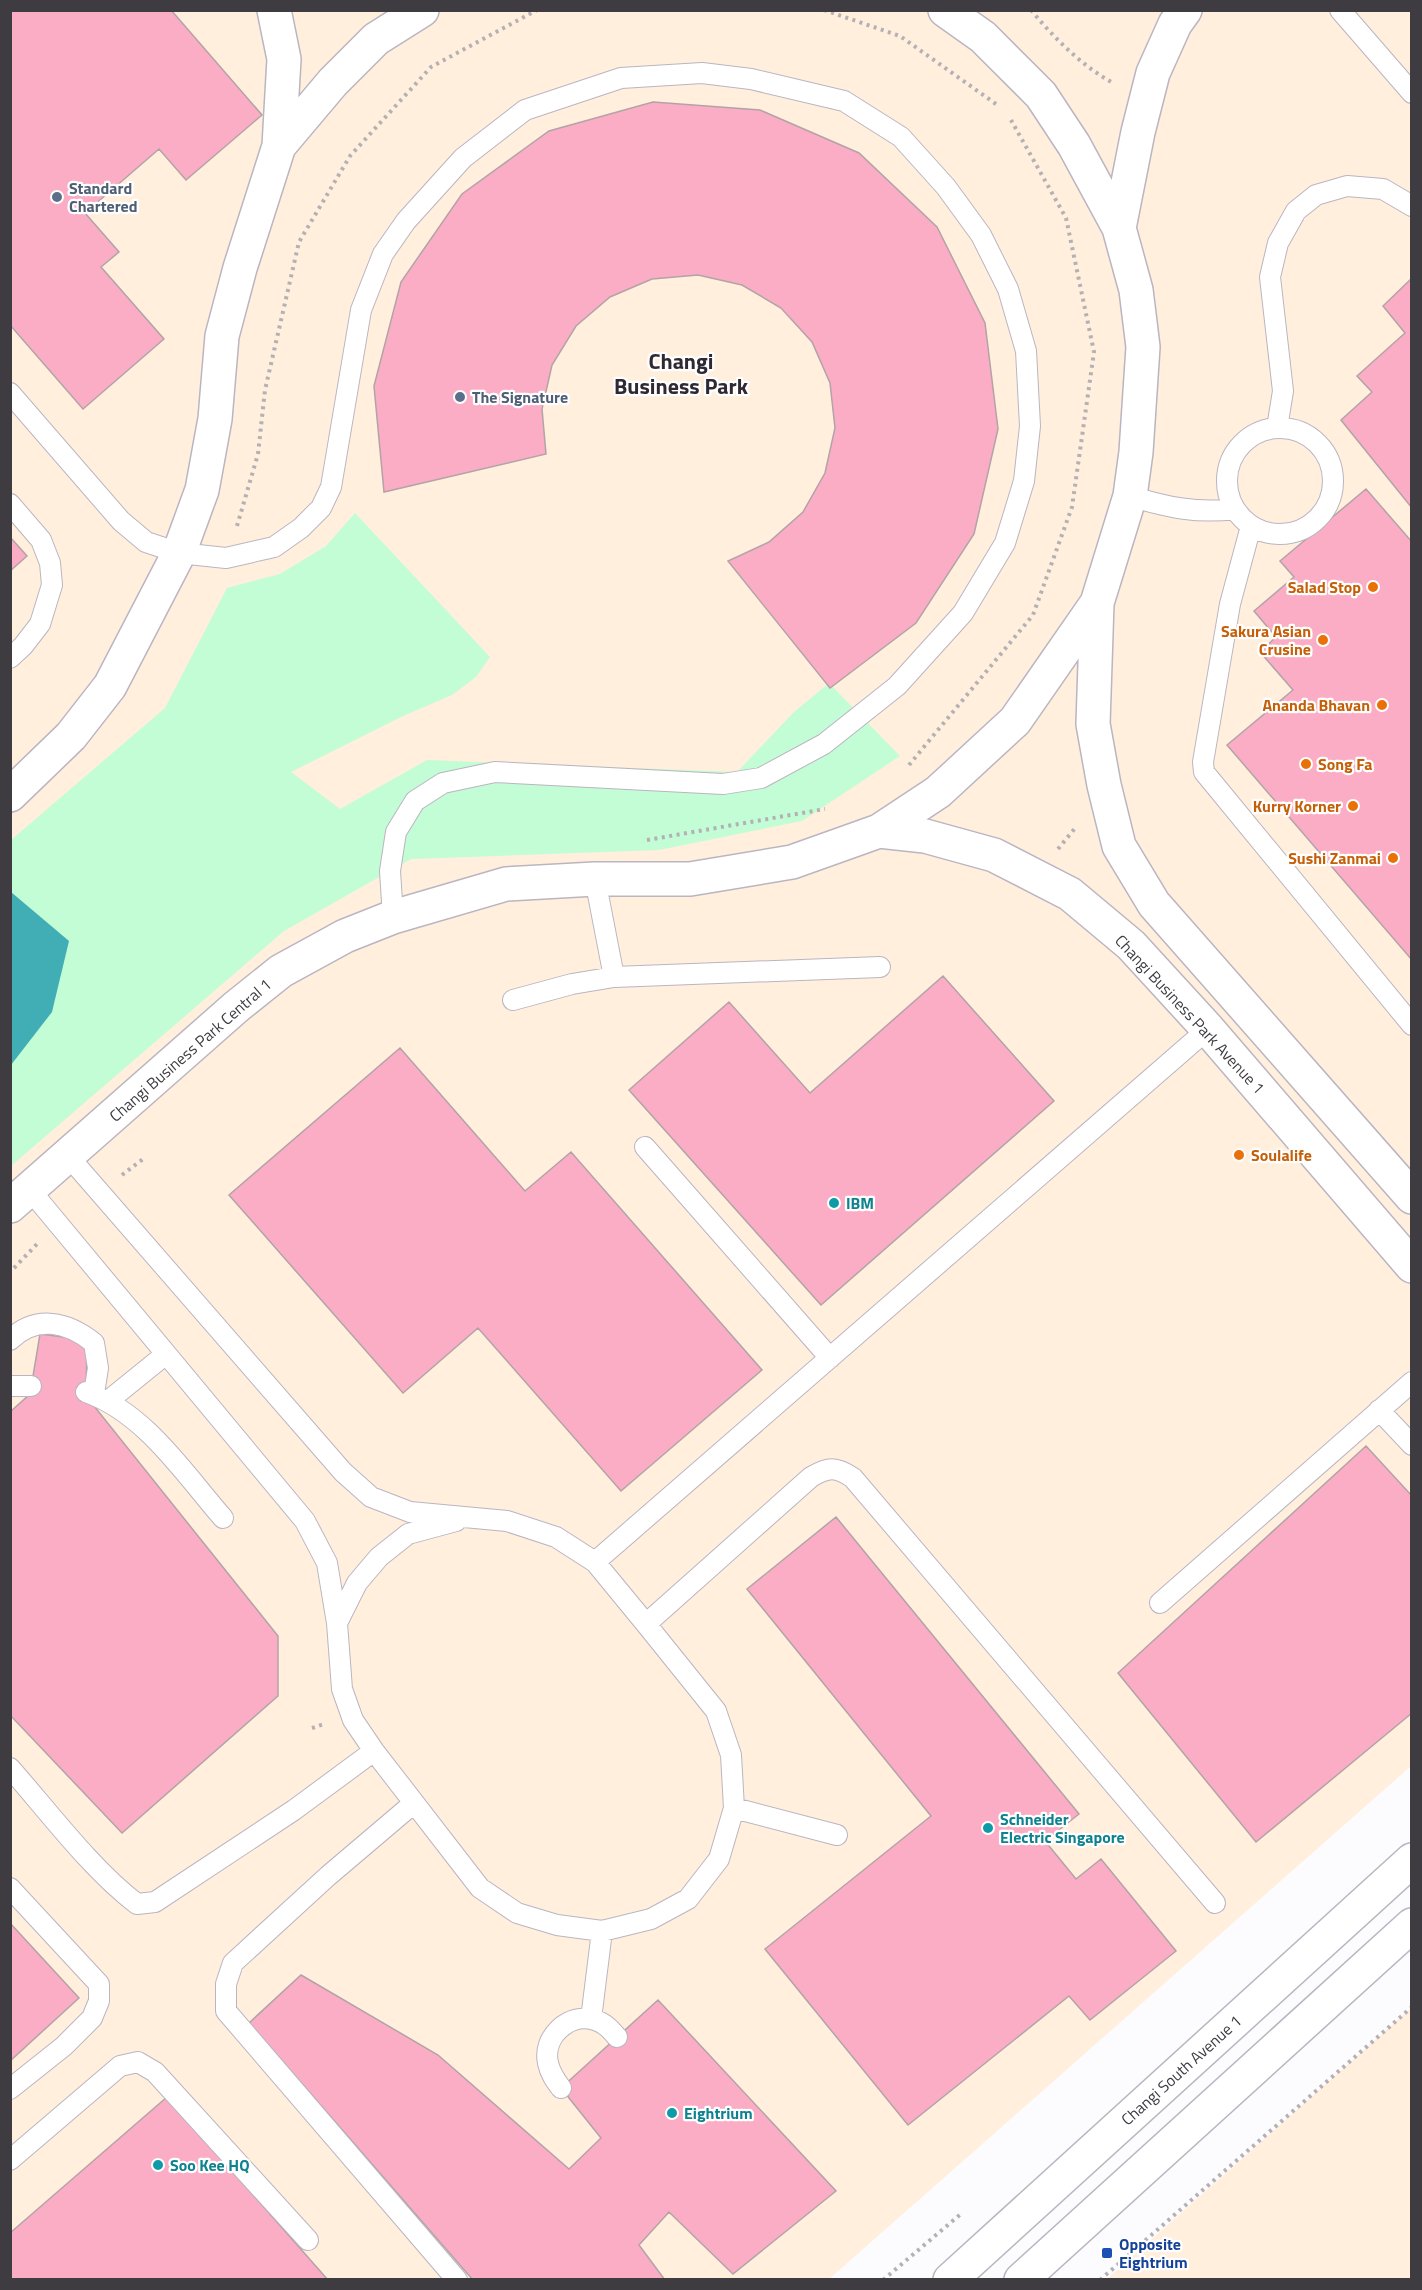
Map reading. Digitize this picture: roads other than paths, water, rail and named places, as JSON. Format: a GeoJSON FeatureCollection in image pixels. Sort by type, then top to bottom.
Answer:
{"type":"FeatureCollection","features":[{"type":"Feature","properties":{"kind":"street"},"geometry":{"type":"LineString","coordinates":[[10,795],[71,736],[110,686],[179,553],[202,490],[214,419],[222,336],[240,268],[279,146],[284,59],[274,10]]}},
{"type":"Feature","properties":{"kind":"street"},"geometry":{"type":"LineString","coordinates":[[279,146],[333,82],[376,39],[423,10]]}},
{"type":"Feature","properties":{"kind":"street"},"geometry":{"type":"LineString","coordinates":[[945,10],[983,37],[1041,95],[1074,145],[1119,228]]}},
{"type":"Feature","properties":{"kind":"street","name":"Changi Business Park Central 1"},"geometry":{"type":"LineString","coordinates":[[20,1198],[236,1007],[281,971],[345,936],[393,917],[506,884],[595,879],[690,879],[792,862],[879,831],[938,792],[1015,721],[1097,603],[1130,496],[1137,452],[1143,347],[1136,290],[1119,228],[1153,73],[1175,24],[1185,10]]}},
{"type":"Feature","properties":{"kind":"street"},"geometry":{"type":"LineString","coordinates":[[1097,603],[1093,724],[1107,800],[1119,846],[1154,904],[1409,1189]]}},
{"type":"Feature","properties":{"kind":"street","name":"Changi Business Park Avenue 1"},"geometry":{"type":"LineString","coordinates":[[879,831],[925,836],[994,855],[1070,894],[1131,945],[1208,1029],[1412,1266]]}},
{"type":"Feature","properties":{"kind":"street","name":"Changi South Avenue 1"},"geometry":{"type":"LineString","coordinates":[[950,2280],[1412,1860]]}},
{"type":"Feature","properties":{"kind":"street"},"geometry":{"type":"LineString","coordinates":[[1021,2280],[1412,1925]]}},
{"type":"Feature","properties":{"kind":"lane"},"geometry":{"type":"LineString","coordinates":[[1340,10],[1412,93]]}},
{"type":"Feature","properties":{"kind":"lane"},"geometry":{"type":"LineString","coordinates":[[10,393],[121,520],[146,542],[179,553],[226,558],[274,547],[301,528],[321,508],[331,487],[361,310],[383,254],[406,221],[463,158],[525,110],[621,78],[702,73],[751,79],[844,101],[901,137],[946,187],[981,236],[1008,289],[1026,351],[1030,426],[1024,482],[1005,543],[963,613],[897,686],[824,744],[761,778],[723,784],[495,772],[443,783],[415,801],[396,832],[390,871],[393,917]]}},
{"type":"Feature","properties":{"kind":"lane"},"geometry":{"type":"LineString","coordinates":[[1277,428],[1283,391],[1270,277],[1278,243],[1296,211],[1316,195],[1347,186],[1383,189],[1412,206]]}},
{"type":"Feature","properties":{"kind":"lane"},"geometry":{"type":"LineString","coordinates":[[1277,428],[1299,431],[1318,443],[1330,462],[1334,484],[1329,506],[1314,522],[1294,533],[1272,534],[1251,526],[1235,509],[1227,489],[1228,467],[1238,448],[1255,434],[1277,428]]}},
{"type":"Feature","properties":{"kind":"lane"},"geometry":{"type":"LineString","coordinates":[[1130,496],[1164,507],[1190,511],[1214,512],[1235,509]]}},
{"type":"Feature","properties":{"kind":"lane"},"geometry":{"type":"LineString","coordinates":[[10,504],[41,540],[50,563],[52,585],[40,624],[23,646],[10,658]]}},
{"type":"Feature","properties":{"kind":"lane"},"geometry":{"type":"LineString","coordinates":[[1251,526],[1230,604],[1203,762],[1204,772],[1412,1025]]}},
{"type":"Feature","properties":{"kind":"lane"},"geometry":{"type":"LineString","coordinates":[[595,879],[614,977]]}},
{"type":"Feature","properties":{"kind":"lane"},"geometry":{"type":"LineString","coordinates":[[513,1000],[572,984],[614,977],[880,967]]}},
{"type":"Feature","properties":{"kind":"lane"},"geometry":{"type":"LineString","coordinates":[[595,1562],[1208,1029]]}},
{"type":"Feature","properties":{"kind":"lane"},"geometry":{"type":"LineString","coordinates":[[645,1148],[830,1358]]}},
{"type":"Feature","properties":{"kind":"lane","name":"Changi Business Park Central 1"},"geometry":{"type":"LineString","coordinates":[[20,1198],[166,1354],[305,1521],[327,1563],[337,1623],[342,1689],[353,1720],[374,1751],[480,1888],[517,1913],[556,1925],[602,1931],[651,1919],[688,1899],[719,1859],[734,1808],[731,1755],[716,1711],[595,1562],[556,1537],[507,1521],[410,1512],[371,1497],[343,1472],[69,1157]]}},
{"type":"Feature","properties":{"kind":"lane"},"geometry":{"type":"LineString","coordinates":[[10,1340],[34,1323],[63,1326],[79,1331],[94,1343],[98,1368],[96,1396]]}},
{"type":"Feature","properties":{"kind":"lane"},"geometry":{"type":"LineString","coordinates":[[96,1396],[166,1354]]}},
{"type":"Feature","properties":{"kind":"lane"},"geometry":{"type":"LineString","coordinates":[[1160,1603],[1412,1382]]}},
{"type":"Feature","properties":{"kind":"lane"},"geometry":{"type":"LineString","coordinates":[[10,1386],[31,1386]]}},
{"type":"Feature","properties":{"kind":"lane"},"geometry":{"type":"LineString","coordinates":[[96,1396],[149,1432],[223,1518]]}},
{"type":"Feature","properties":{"kind":"lane"},"geometry":{"type":"LineString","coordinates":[[1379,1410],[1412,1445]]}},
{"type":"Feature","properties":{"kind":"lane"},"geometry":{"type":"LineString","coordinates":[[646,1624],[811,1478],[824,1469],[841,1469],[853,1478],[1215,1903]]}},
{"type":"Feature","properties":{"kind":"lane","name":"Changi Business Park Central 1"},"geometry":{"type":"LineString","coordinates":[[337,1623],[357,1583],[379,1557],[408,1534],[466,1518]]}},
{"type":"Feature","properties":{"kind":"lane"},"geometry":{"type":"LineString","coordinates":[[10,1768],[88,1856],[125,1895],[137,1904],[155,1902],[294,1810],[374,1751]]}},
{"type":"Feature","properties":{"kind":"lane"},"geometry":{"type":"LineString","coordinates":[[414,1803],[328,1876],[233,1963],[226,1984],[226,2011],[457,2280]]}},
{"type":"Feature","properties":{"kind":"lane"},"geometry":{"type":"LineString","coordinates":[[734,1808],[837,1834]]}},
{"type":"Feature","properties":{"kind":"lane"},"geometry":{"type":"LineString","coordinates":[[10,1888],[99,1984],[99,2001],[92,2018],[64,2046],[10,2089]]}},
{"type":"Feature","properties":{"kind":"lane"},"geometry":{"type":"LineString","coordinates":[[591,2019],[602,1931]]}},
{"type":"Feature","properties":{"kind":"lane"},"geometry":{"type":"LineString","coordinates":[[561,2088],[551,2073],[547,2061],[547,2049],[552,2037],[560,2028],[571,2021],[591,2019],[607,2025],[617,2037]]}},
{"type":"Feature","properties":{"kind":"lane"},"geometry":{"type":"LineString","coordinates":[[10,2160],[120,2066],[138,2062],[155,2072],[308,2240]]}},
{"type":"Feature","properties":{"kind":"water"},"geometry":{"type":"Polygon","coordinates":[[[11,892],[69,941],[52,1012],[11,1065],[11,892]]]}},
{"type":"Feature","properties":{"kind":"place","name":"Standard Chartered"},"geometry":{"type":"Point","coordinates":[57,197]}},
{"type":"Feature","properties":{"kind":"place","name":"The Signature"},"geometry":{"type":"Point","coordinates":[460,397]}},
{"type":"Feature","properties":{"kind":"place","name":"Salad Stop"},"geometry":{"type":"Point","coordinates":[1373,587]}},
{"type":"Feature","properties":{"kind":"place","name":"Sakura Asian Crusine"},"geometry":{"type":"Point","coordinates":[1323,640]}},
{"type":"Feature","properties":{"kind":"place","name":"Ananda Bhavan"},"geometry":{"type":"Point","coordinates":[1382,705]}},
{"type":"Feature","properties":{"kind":"place","name":"Song Fa"},"geometry":{"type":"Point","coordinates":[1306,764]}},
{"type":"Feature","properties":{"kind":"place","name":"Kurry Korner"},"geometry":{"type":"Point","coordinates":[1353,806]}},
{"type":"Feature","properties":{"kind":"place","name":"Sushi Zanmai"},"geometry":{"type":"Point","coordinates":[1393,858]}},
{"type":"Feature","properties":{"kind":"place","name":"Soulalife"},"geometry":{"type":"Point","coordinates":[1239,1155]}},
{"type":"Feature","properties":{"kind":"place","name":"IBM"},"geometry":{"type":"Point","coordinates":[834,1203]}},
{"type":"Feature","properties":{"kind":"place","name":"Schneider Electric Singapore"},"geometry":{"type":"Point","coordinates":[988,1828]}},
{"type":"Feature","properties":{"kind":"place","name":"Eightrium"},"geometry":{"type":"Point","coordinates":[672,2113]}},
{"type":"Feature","properties":{"kind":"place","name":"Soo Kee HQ"},"geometry":{"type":"Point","coordinates":[158,2165]}},
{"type":"Feature","properties":{"kind":"place","name":"Opposite Eightrium"},"geometry":{"type":"Point","coordinates":[1107,2253]}},
{"type":"Feature","properties":{"kind":"district","name":"Changi Business Park"},"geometry":{"type":"Point","coordinates":[681,374]}}]}
